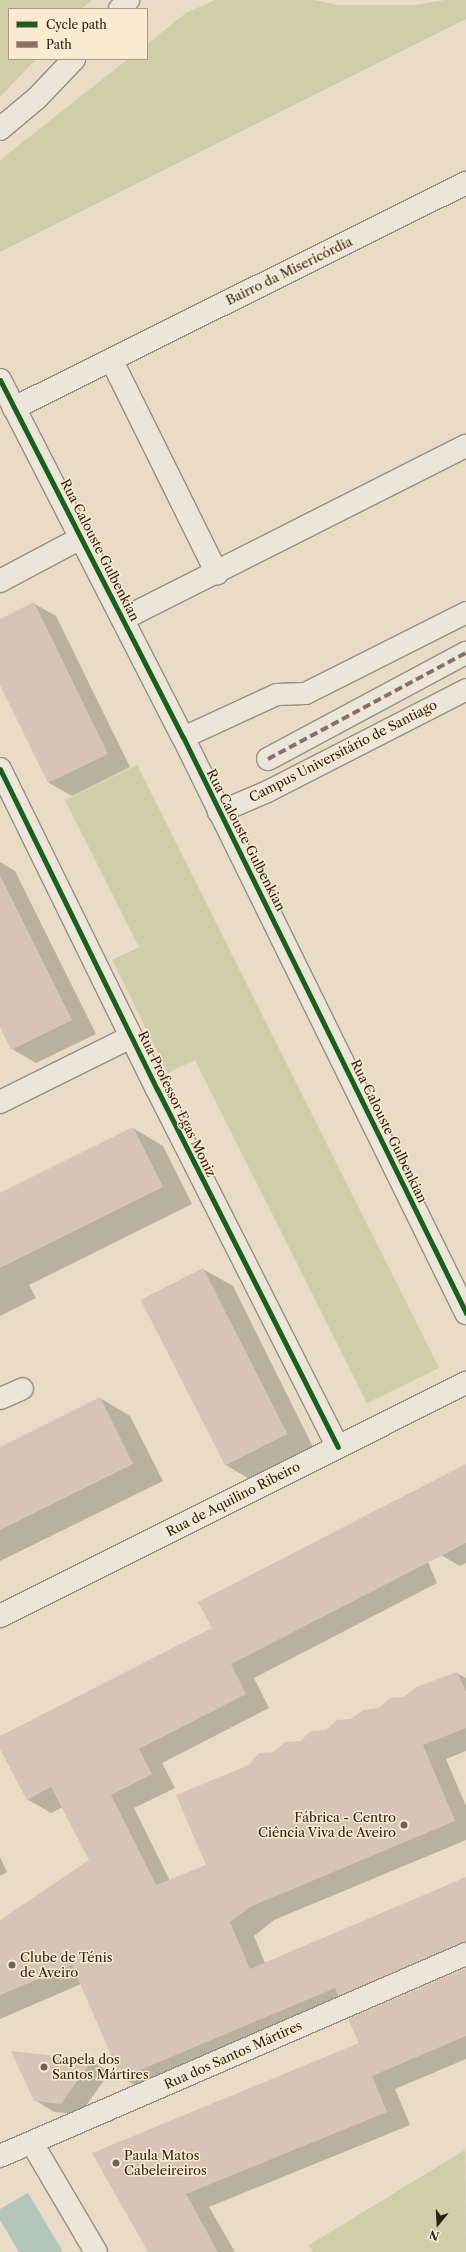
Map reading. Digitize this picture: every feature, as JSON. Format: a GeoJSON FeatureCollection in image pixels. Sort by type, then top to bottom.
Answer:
{"type":"FeatureCollection","features":[{"type":"Feature","properties":{"kind":"street"},"geometry":{"type":"LineString","coordinates":[[121,8],[128,0]]}},
{"type":"Feature","properties":{"kind":"street"},"geometry":{"type":"LineString","coordinates":[[0,129],[37,98],[73,60]]}},
{"type":"Feature","properties":{"kind":"street","name":"Bairro da Misericórdia"},"geometry":{"type":"LineString","coordinates":[[14,408],[466,183]]}},
{"type":"Feature","properties":{"kind":"street"},"geometry":{"type":"LineString","coordinates":[[112,360],[217,573]]}},
{"type":"Feature","properties":{"kind":"street","name":"Rua Calouste Gulbenkian"},"geometry":{"type":"LineString","coordinates":[[0,380],[183,737],[218,812],[466,1313]]}},
{"type":"Feature","properties":{"kind":"street"},"geometry":{"type":"LineString","coordinates":[[123,619],[217,573],[466,446]]}},
{"type":"Feature","properties":{"kind":"street"},"geometry":{"type":"LineString","coordinates":[[0,581],[81,538]]}},
{"type":"Feature","properties":{"kind":"street"},"geometry":{"type":"LineString","coordinates":[[268,759],[466,653]]}},
{"type":"Feature","properties":{"kind":"street","name":"Rua Professor Egas Moniz"},"geometry":{"type":"LineString","coordinates":[[0,769],[132,1037],[338,1446]]}},
{"type":"Feature","properties":{"kind":"street"},"geometry":{"type":"LineString","coordinates":[[0,1102],[132,1037]]}},
{"type":"Feature","properties":{"kind":"street","name":"Rua de Aquilino Ribeiro"},"geometry":{"type":"LineString","coordinates":[[0,1616],[466,1383]]}},
{"type":"Feature","properties":{"kind":"street","name":"Rua dos Santos Mártires"},"geometry":{"type":"LineString","coordinates":[[0,2156],[466,1954]]}},
{"type":"Feature","properties":{"kind":"street"},"geometry":{"type":"LineString","coordinates":[[32,2143],[96,2252]]}},
{"type":"Feature","properties":{"kind":"lane"},"geometry":{"type":"LineString","coordinates":[[183,737],[276,694],[305,693],[466,612]]}},
{"type":"Feature","properties":{"kind":"lane","name":"Campus Universitário de Santiago"},"geometry":{"type":"LineString","coordinates":[[218,812],[267,791],[466,689]]}},
{"type":"Feature","properties":{"kind":"lane"},"geometry":{"type":"LineString","coordinates":[[0,1398],[22,1388]]}},
{"type":"Feature","properties":{"kind":"green space"},"geometry":{"type":"Polygon","coordinates":[[[0,0],[91,0],[83,8],[8,8],[8,60],[35,60],[0,97],[0,0]]]}},
{"type":"Feature","properties":{"kind":"green space"},"geometry":{"type":"Polygon","coordinates":[[[215,0],[314,0],[338,5],[416,5],[445,0],[466,0],[466,19],[0,252],[0,160],[127,60],[148,60],[148,43],[186,13],[215,0]]]}},
{"type":"Feature","properties":{"kind":"green space"},"geometry":{"type":"Polygon","coordinates":[[[137,765],[439,1368],[367,1403],[195,1060],[168,1073],[112,960],[139,947],[65,800],[137,765]]]}},
{"type":"Feature","properties":{"kind":"green space"},"geometry":{"type":"Polygon","coordinates":[[[465,2150],[466,2252],[313,2252],[309,2245],[465,2150]]]}},
{"type":"Feature","properties":{"kind":"shaded area"},"geometry":{"type":"Polygon","coordinates":[[[28,2193],[63,2252],[19,2252],[0,2220],[0,2209],[28,2193]]]}},
{"type":"Feature","properties":{"kind":"building"},"geometry":{"type":"Polygon","coordinates":[[[34,602],[108,754],[48,783],[0,685],[0,619],[34,602]]]}},
{"type":"Feature","properties":{"kind":"building"},"geometry":{"type":"Polygon","coordinates":[[[0,875],[72,1020],[11,1050],[0,1027],[0,875]]]}},
{"type":"Feature","properties":{"kind":"building"},"geometry":{"type":"Polygon","coordinates":[[[133,1127],[163,1187],[0,1268],[0,1193],[133,1127]]]}},
{"type":"Feature","properties":{"kind":"building"},"geometry":{"type":"Polygon","coordinates":[[[203,1268],[287,1434],[225,1466],[141,1300],[203,1268]]]}},
{"type":"Feature","properties":{"kind":"building"},"geometry":{"type":"Polygon","coordinates":[[[100,1397],[133,1464],[0,1530],[0,1447],[100,1397]]]}},
{"type":"Feature","properties":{"kind":"building"},"geometry":{"type":"Polygon","coordinates":[[[466,1464],[466,1543],[231,1664],[246,1694],[139,1749],[152,1774],[111,1795],[156,1885],[206,1865],[176,1795],[249,1765],[259,1753],[273,1752],[285,1742],[300,1741],[311,1731],[326,1730],[337,1720],[351,1719],[363,1710],[379,1708],[390,1698],[404,1697],[416,1687],[457,1672],[466,1692],[466,1728],[423,1745],[455,1821],[250,1907],[230,1922],[250,1969],[466,1877],[466,1942],[338,1996],[335,1988],[121,2078],[72,1965],[0,1995],[0,1920],[89,1860],[51,1787],[27,1800],[0,1749],[0,1736],[212,1628],[198,1602],[466,1464]]]}},
{"type":"Feature","properties":{"kind":"building"},"geometry":{"type":"Polygon","coordinates":[[[466,1968],[466,2036],[372,2076],[387,2112],[186,2194],[218,2252],[148,2252],[92,2153],[359,2043],[348,2019],[466,1968]]]}},
{"type":"Feature","properties":{"kind":"building","name":"Capela dos Santos Mártires"},"geometry":{"type":"Polygon","coordinates":[[[11,2051],[92,2060],[61,2104],[34,2101],[11,2051]]]}},
{"type":"Feature","properties":{"kind":"marked path"},"geometry":{"type":"LineString","coordinates":[[268,759],[466,653]]}},
{"type":"Feature","properties":{"kind":"cycle path"},"geometry":{"type":"LineString","coordinates":[[0,380],[183,737],[466,1313]]}},
{"type":"Feature","properties":{"kind":"cycle path"},"geometry":{"type":"LineString","coordinates":[[0,769],[157,1089],[338,1447]]}},
{"type":"Feature","properties":{"kind":"place","name":"Fábrica - Centro Ciência Viva de Aveiro"},"geometry":{"type":"Point","coordinates":[404,1825]}},
{"type":"Feature","properties":{"kind":"place","name":"Clube de Ténis de Aveiro"},"geometry":{"type":"Point","coordinates":[12,1965]}},
{"type":"Feature","properties":{"kind":"place","name":"Capela dos Santos Mártires"},"geometry":{"type":"Point","coordinates":[44,2067]}},
{"type":"Feature","properties":{"kind":"place","name":"Paula Matos Cabeleireiros"},"geometry":{"type":"Point","coordinates":[116,2163]}}]}
